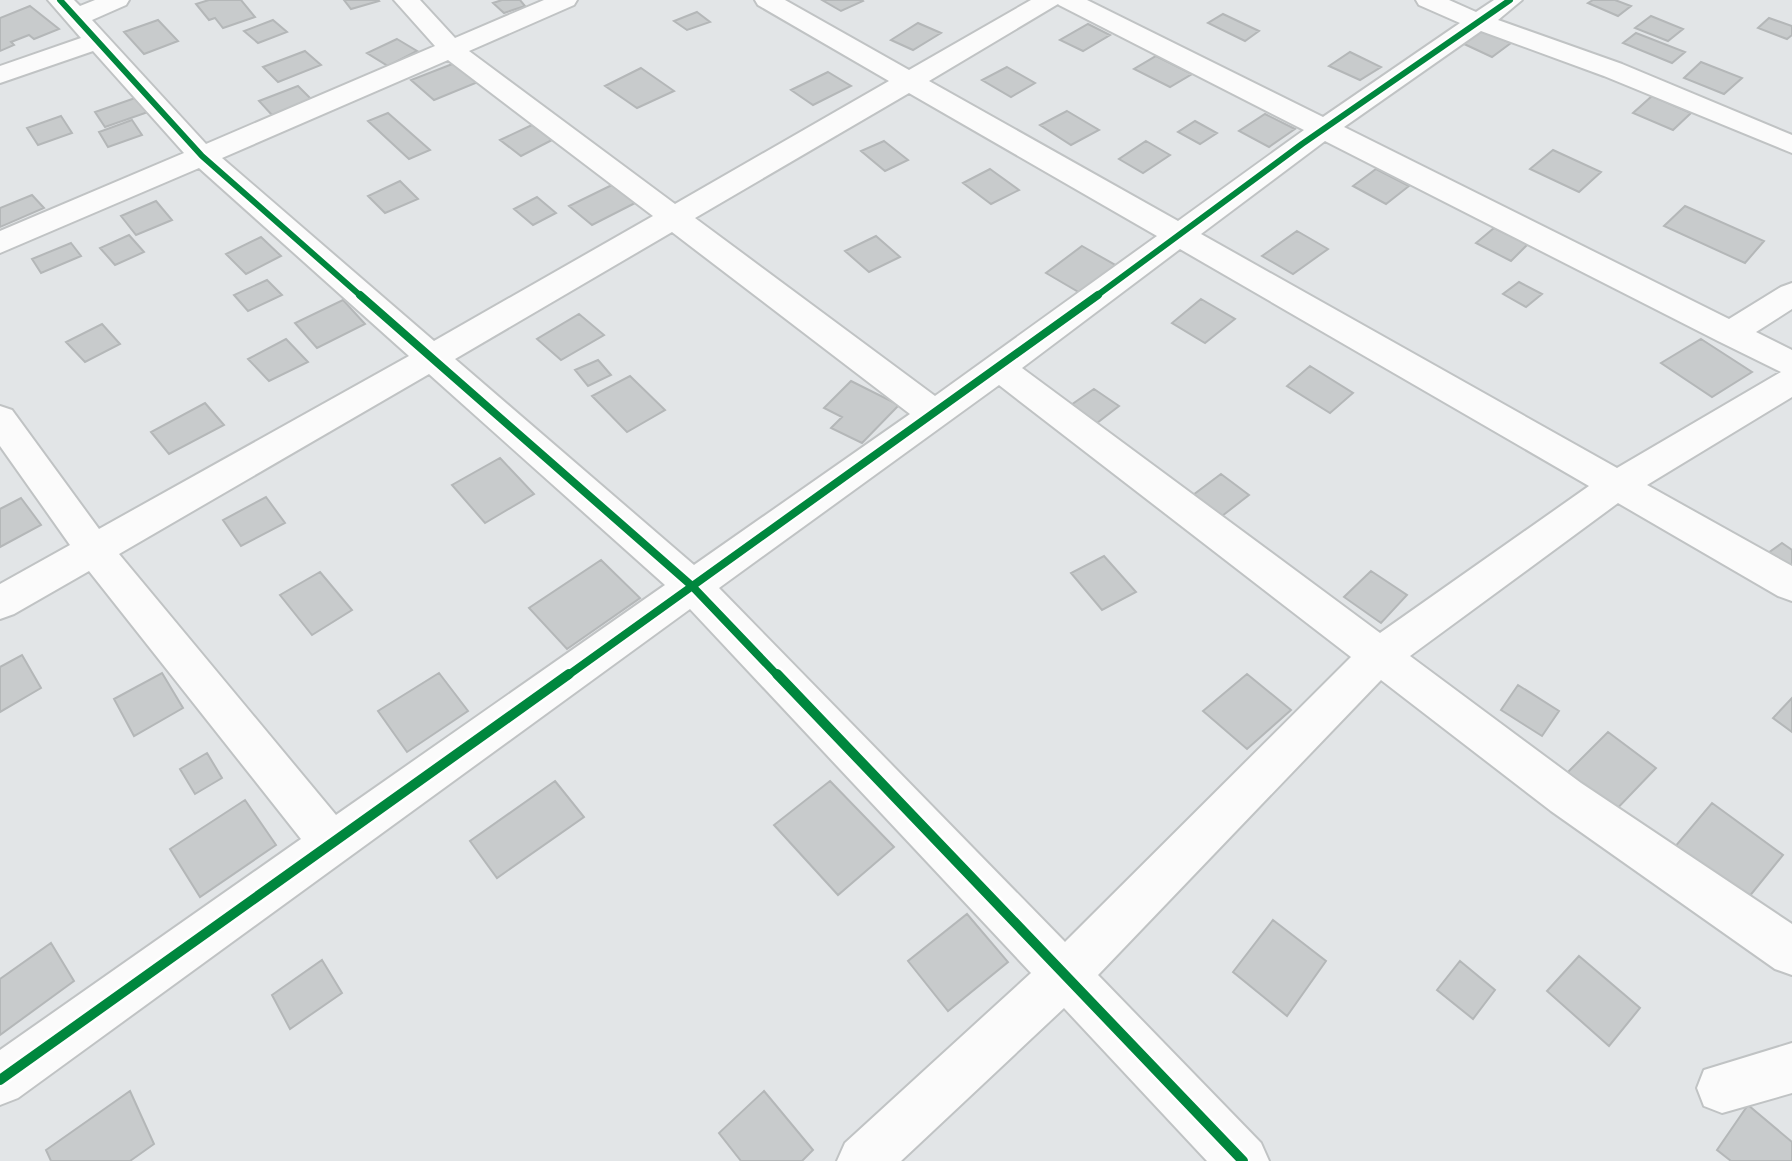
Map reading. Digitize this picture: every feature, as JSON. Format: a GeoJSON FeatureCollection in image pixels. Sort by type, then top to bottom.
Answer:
{"type":"FeatureCollection","features":[{"type":"Feature","properties":{"kind":"street"},"geometry":{"type":"LineString","coordinates":[[68,8],[117,0]]}},
{"type":"Feature","properties":{"kind":"street"},"geometry":{"type":"LineString","coordinates":[[406,0],[452,50],[934,414]]}},
{"type":"Feature","properties":{"kind":"street"},"geometry":{"type":"LineString","coordinates":[[0,243],[565,0]]}},
{"type":"Feature","properties":{"kind":"street"},"geometry":{"type":"LineString","coordinates":[[767,0],[910,79],[1177,236],[1792,585]]}},
{"type":"Feature","properties":{"kind":"street"},"geometry":{"type":"LineString","coordinates":[[0,603],[431,358],[1049,0]]}},
{"type":"Feature","properties":{"kind":"street"},"geometry":{"type":"LineString","coordinates":[[1068,0],[1792,364]]}},
{"type":"Feature","properties":{"kind":"street"},"geometry":{"type":"LineString","coordinates":[[1428,0],[1479,22],[1613,70],[1792,145]]}},
{"type":"Feature","properties":{"kind":"street"},"geometry":{"type":"LineString","coordinates":[[0,1080],[999,368],[1324,129],[1510,0]]}},
{"type":"Feature","properties":{"kind":"street"},"geometry":{"type":"LineString","coordinates":[[68,8],[202,156],[692,586],[1243,1161]]}},
{"type":"Feature","properties":{"kind":"street"},"geometry":{"type":"LineString","coordinates":[[0,75],[98,41]]}},
{"type":"Feature","properties":{"kind":"street"},"geometry":{"type":"LineString","coordinates":[[1730,333],[1792,294]]}},
{"type":"Feature","properties":{"kind":"street"},"geometry":{"type":"LineString","coordinates":[[999,368],[1566,797],[1792,952]]}},
{"type":"Feature","properties":{"kind":"street"},"geometry":{"type":"LineString","coordinates":[[863,1161],[1066,974],[1380,655],[1617,485],[1792,381]]}},
{"type":"Feature","properties":{"kind":"street"},"geometry":{"type":"LineString","coordinates":[[0,419],[93,549],[331,843]]}},
{"type":"Feature","properties":{"kind":"street"},"geometry":{"type":"LineString","coordinates":[[1722,1088],[1792,1068]]}},
{"type":"Feature","properties":{"kind":"building"},"geometry":{"type":"Polygon","coordinates":[[[209,0],[241,0],[255,17],[223,28],[215,18],[209,20],[196,4],[209,0]]]}},
{"type":"Feature","properties":{"kind":"building"},"geometry":{"type":"Polygon","coordinates":[[[344,0],[378,0],[379,1],[351,9],[344,0]]]}},
{"type":"Feature","properties":{"kind":"building"},"geometry":{"type":"Polygon","coordinates":[[[520,0],[525,6],[504,13],[493,3],[520,0]]]}},
{"type":"Feature","properties":{"kind":"building"},"geometry":{"type":"Polygon","coordinates":[[[822,0],[862,0],[863,1],[841,11],[822,0]]]}},
{"type":"Feature","properties":{"kind":"building"},"geometry":{"type":"Polygon","coordinates":[[[1593,0],[1615,0],[1631,6],[1618,16],[1588,3],[1593,0]]]}},
{"type":"Feature","properties":{"kind":"building"},"geometry":{"type":"Polygon","coordinates":[[[30,6],[59,29],[34,39],[29,35],[11,42],[14,45],[0,51],[0,18],[30,6]]]}},
{"type":"Feature","properties":{"kind":"building"},"geometry":{"type":"Polygon","coordinates":[[[697,12],[710,22],[687,30],[674,21],[697,12]]]}},
{"type":"Feature","properties":{"kind":"building"},"geometry":{"type":"Polygon","coordinates":[[[1223,14],[1259,31],[1245,41],[1208,23],[1223,14]]]}},
{"type":"Feature","properties":{"kind":"building"},"geometry":{"type":"Polygon","coordinates":[[[1651,16],[1683,29],[1668,41],[1635,28],[1651,16]]]}},
{"type":"Feature","properties":{"kind":"building"},"geometry":{"type":"Polygon","coordinates":[[[1769,18],[1792,26],[1792,35],[1787,39],[1758,28],[1769,18]]]}},
{"type":"Feature","properties":{"kind":"building"},"geometry":{"type":"Polygon","coordinates":[[[158,20],[178,41],[144,54],[124,32],[158,20]]]}},
{"type":"Feature","properties":{"kind":"building"},"geometry":{"type":"Polygon","coordinates":[[[273,20],[287,32],[258,43],[244,31],[273,20]]]}},
{"type":"Feature","properties":{"kind":"building"},"geometry":{"type":"Polygon","coordinates":[[[918,23],[941,33],[913,50],[891,40],[918,23]]]}},
{"type":"Feature","properties":{"kind":"building"},"geometry":{"type":"Polygon","coordinates":[[[1088,24],[1110,35],[1083,51],[1060,40],[1088,24]]]}},
{"type":"Feature","properties":{"kind":"building"},"geometry":{"type":"Polygon","coordinates":[[[1481,30],[1511,43],[1492,57],[1462,43],[1481,30]]]}},
{"type":"Feature","properties":{"kind":"building"},"geometry":{"type":"Polygon","coordinates":[[[1636,33],[1685,52],[1672,63],[1623,43],[1636,33]]]}},
{"type":"Feature","properties":{"kind":"building"},"geometry":{"type":"Polygon","coordinates":[[[397,39],[417,51],[388,66],[367,53],[397,39]]]}},
{"type":"Feature","properties":{"kind":"building"},"geometry":{"type":"Polygon","coordinates":[[[305,51],[321,65],[278,82],[263,67],[305,51]]]}},
{"type":"Feature","properties":{"kind":"building"},"geometry":{"type":"Polygon","coordinates":[[[1350,52],[1381,67],[1360,80],[1329,66],[1350,52]]]}},
{"type":"Feature","properties":{"kind":"building"},"geometry":{"type":"Polygon","coordinates":[[[1156,56],[1192,74],[1170,87],[1134,69],[1156,56]]]}},
{"type":"Feature","properties":{"kind":"building"},"geometry":{"type":"Polygon","coordinates":[[[1701,62],[1742,78],[1724,94],[1684,78],[1701,62]]]}},
{"type":"Feature","properties":{"kind":"building"},"geometry":{"type":"Polygon","coordinates":[[[455,63],[478,82],[434,100],[411,80],[455,63]]]}},
{"type":"Feature","properties":{"kind":"building"},"geometry":{"type":"Polygon","coordinates":[[[1007,67],[1035,83],[1011,97],[982,80],[1007,67]]]}},
{"type":"Feature","properties":{"kind":"building"},"geometry":{"type":"Polygon","coordinates":[[[641,68],[674,91],[637,108],[605,86],[641,68]]]}},
{"type":"Feature","properties":{"kind":"building"},"geometry":{"type":"Polygon","coordinates":[[[828,72],[851,86],[813,105],[791,90],[828,72]]]}},
{"type":"Feature","properties":{"kind":"building"},"geometry":{"type":"Polygon","coordinates":[[[298,86],[311,99],[272,115],[259,101],[298,86]]]}},
{"type":"Feature","properties":{"kind":"building"},"geometry":{"type":"Polygon","coordinates":[[[1652,96],[1691,113],[1673,130],[1633,113],[1652,96]]]}},
{"type":"Feature","properties":{"kind":"building"},"geometry":{"type":"Polygon","coordinates":[[[138,97],[148,112],[105,127],[95,112],[138,97]]]}},
{"type":"Feature","properties":{"kind":"building"},"geometry":{"type":"Polygon","coordinates":[[[1067,111],[1099,130],[1071,145],[1040,125],[1067,111]]]}},
{"type":"Feature","properties":{"kind":"building"},"geometry":{"type":"Polygon","coordinates":[[[388,113],[430,150],[409,159],[368,121],[388,113]]]}},
{"type":"Feature","properties":{"kind":"building"},"geometry":{"type":"Polygon","coordinates":[[[1265,114],[1295,129],[1269,147],[1239,131],[1265,114]]]}},
{"type":"Feature","properties":{"kind":"building"},"geometry":{"type":"Polygon","coordinates":[[[61,116],[72,133],[38,145],[27,128],[61,116]]]}},
{"type":"Feature","properties":{"kind":"building"},"geometry":{"type":"Polygon","coordinates":[[[132,120],[142,135],[108,147],[99,132],[132,120]]]}},
{"type":"Feature","properties":{"kind":"building"},"geometry":{"type":"Polygon","coordinates":[[[1195,121],[1217,133],[1200,144],[1178,132],[1195,121]]]}},
{"type":"Feature","properties":{"kind":"building"},"geometry":{"type":"Polygon","coordinates":[[[532,125],[552,140],[521,156],[500,140],[532,125]]]}},
{"type":"Feature","properties":{"kind":"building"},"geometry":{"type":"Polygon","coordinates":[[[884,141],[908,160],[885,171],[861,151],[884,141]]]}},
{"type":"Feature","properties":{"kind":"building"},"geometry":{"type":"Polygon","coordinates":[[[1146,141],[1170,155],[1143,173],[1119,159],[1146,141]]]}},
{"type":"Feature","properties":{"kind":"building"},"geometry":{"type":"Polygon","coordinates":[[[1553,150],[1601,172],[1579,192],[1530,169],[1553,150]]]}},
{"type":"Feature","properties":{"kind":"building"},"geometry":{"type":"Polygon","coordinates":[[[990,169],[1019,190],[991,204],[963,183],[990,169]]]}},
{"type":"Feature","properties":{"kind":"building"},"geometry":{"type":"Polygon","coordinates":[[[1376,169],[1409,186],[1386,204],[1353,186],[1376,169]]]}},
{"type":"Feature","properties":{"kind":"building"},"geometry":{"type":"Polygon","coordinates":[[[400,181],[418,199],[385,213],[368,196],[400,181]]]}},
{"type":"Feature","properties":{"kind":"building"},"geometry":{"type":"Polygon","coordinates":[[[616,183],[639,201],[592,225],[569,206],[616,183]]]}},
{"type":"Feature","properties":{"kind":"building"},"geometry":{"type":"Polygon","coordinates":[[[32,195],[44,208],[0,227],[0,208],[32,195]]]}},
{"type":"Feature","properties":{"kind":"building"},"geometry":{"type":"Polygon","coordinates":[[[537,197],[556,213],[533,225],[514,209],[537,197]]]}},
{"type":"Feature","properties":{"kind":"building"},"geometry":{"type":"Polygon","coordinates":[[[156,201],[172,220],[136,235],[121,216],[156,201]]]}},
{"type":"Feature","properties":{"kind":"building"},"geometry":{"type":"Polygon","coordinates":[[[1685,206],[1764,241],[1745,263],[1664,226],[1685,206]]]}},
{"type":"Feature","properties":{"kind":"building"},"geometry":{"type":"Polygon","coordinates":[[[1494,228],[1528,244],[1511,261],[1476,243],[1494,228]]]}},
{"type":"Feature","properties":{"kind":"building"},"geometry":{"type":"Polygon","coordinates":[[[1297,231],[1328,249],[1293,274],[1262,256],[1297,231]]]}},
{"type":"Feature","properties":{"kind":"building"},"geometry":{"type":"Polygon","coordinates":[[[129,235],[144,252],[115,265],[100,248],[129,235]]]}},
{"type":"Feature","properties":{"kind":"building"},"geometry":{"type":"Polygon","coordinates":[[[876,236],[900,257],[869,272],[845,251],[876,236]]]}},
{"type":"Feature","properties":{"kind":"building"},"geometry":{"type":"Polygon","coordinates":[[[261,237],[281,256],[246,274],[226,254],[261,237]]]}},
{"type":"Feature","properties":{"kind":"building"},"geometry":{"type":"Polygon","coordinates":[[[71,243],[81,256],[41,273],[32,259],[71,243]]]}},
{"type":"Feature","properties":{"kind":"building"},"geometry":{"type":"Polygon","coordinates":[[[1082,246],[1117,266],[1082,294],[1046,273],[1082,246]]]}},
{"type":"Feature","properties":{"kind":"building"},"geometry":{"type":"Polygon","coordinates":[[[267,280],[282,295],[248,311],[234,295],[267,280]]]}},
{"type":"Feature","properties":{"kind":"building"},"geometry":{"type":"Polygon","coordinates":[[[1519,282],[1542,294],[1526,307],[1503,294],[1519,282]]]}},
{"type":"Feature","properties":{"kind":"building"},"geometry":{"type":"Polygon","coordinates":[[[1201,299],[1235,319],[1205,343],[1172,323],[1201,299]]]}},
{"type":"Feature","properties":{"kind":"building"},"geometry":{"type":"Polygon","coordinates":[[[343,300],[365,324],[317,348],[295,323],[343,300]]]}},
{"type":"Feature","properties":{"kind":"building"},"geometry":{"type":"Polygon","coordinates":[[[579,314],[604,335],[561,360],[537,339],[579,314]]]}},
{"type":"Feature","properties":{"kind":"building"},"geometry":{"type":"Polygon","coordinates":[[[102,324],[120,344],[85,362],[66,342],[102,324]]]}},
{"type":"Feature","properties":{"kind":"building"},"geometry":{"type":"Polygon","coordinates":[[[286,339],[308,362],[269,381],[248,359],[286,339]]]}},
{"type":"Feature","properties":{"kind":"building"},"geometry":{"type":"Polygon","coordinates":[[[1701,339],[1752,372],[1712,397],[1661,363],[1701,339]]]}},
{"type":"Feature","properties":{"kind":"building"},"geometry":{"type":"Polygon","coordinates":[[[598,360],[611,375],[588,386],[575,370],[598,360]]]}},
{"type":"Feature","properties":{"kind":"building"},"geometry":{"type":"Polygon","coordinates":[[[1310,366],[1353,393],[1330,413],[1287,386],[1310,366]]]}},
{"type":"Feature","properties":{"kind":"building"},"geometry":{"type":"Polygon","coordinates":[[[630,376],[665,410],[627,432],[592,396],[630,376]]]}},
{"type":"Feature","properties":{"kind":"building"},"geometry":{"type":"Polygon","coordinates":[[[851,381],[899,405],[862,443],[831,428],[842,417],[824,408],[851,381]]]}},
{"type":"Feature","properties":{"kind":"building"},"geometry":{"type":"Polygon","coordinates":[[[1094,389],[1119,406],[1097,423],[1071,405],[1094,389]]]}},
{"type":"Feature","properties":{"kind":"building"},"geometry":{"type":"Polygon","coordinates":[[[205,403],[224,425],[169,454],[151,432],[205,403]]]}},
{"type":"Feature","properties":{"kind":"building"},"geometry":{"type":"Polygon","coordinates":[[[500,458],[534,494],[485,523],[452,485],[500,458]]]}},
{"type":"Feature","properties":{"kind":"building"},"geometry":{"type":"Polygon","coordinates":[[[1221,474],[1249,495],[1222,516],[1193,495],[1221,474]]]}},
{"type":"Feature","properties":{"kind":"building"},"geometry":{"type":"Polygon","coordinates":[[[266,497],[285,523],[241,546],[223,520],[266,497]]]}},
{"type":"Feature","properties":{"kind":"building"},"geometry":{"type":"Polygon","coordinates":[[[21,498],[41,525],[0,547],[0,509],[21,498]]]}},
{"type":"Feature","properties":{"kind":"building"},"geometry":{"type":"Polygon","coordinates":[[[1782,543],[1792,550],[1792,571],[1768,553],[1782,543]]]}},
{"type":"Feature","properties":{"kind":"building"},"geometry":{"type":"Polygon","coordinates":[[[1104,556],[1136,592],[1102,610],[1071,573],[1104,556]]]}},
{"type":"Feature","properties":{"kind":"building"},"geometry":{"type":"Polygon","coordinates":[[[601,560],[640,598],[567,649],[529,608],[601,560]]]}},
{"type":"Feature","properties":{"kind":"building"},"geometry":{"type":"Polygon","coordinates":[[[1371,571],[1407,595],[1381,623],[1344,597],[1371,571]]]}},
{"type":"Feature","properties":{"kind":"building"},"geometry":{"type":"Polygon","coordinates":[[[320,572],[352,610],[312,635],[280,595],[320,572]]]}},
{"type":"Feature","properties":{"kind":"building"},"geometry":{"type":"Polygon","coordinates":[[[22,655],[41,688],[0,712],[0,667],[22,655]]]}},
{"type":"Feature","properties":{"kind":"building"},"geometry":{"type":"Polygon","coordinates":[[[162,673],[183,708],[134,736],[114,699],[162,673]]]}},
{"type":"Feature","properties":{"kind":"building"},"geometry":{"type":"Polygon","coordinates":[[[439,673],[468,711],[407,752],[378,711],[439,673]]]}},
{"type":"Feature","properties":{"kind":"building"},"geometry":{"type":"Polygon","coordinates":[[[1247,674],[1291,710],[1247,749],[1203,711],[1247,674]]]}},
{"type":"Feature","properties":{"kind":"building"},"geometry":{"type":"Polygon","coordinates":[[[1518,685],[1559,711],[1542,736],[1501,710],[1518,685]]]}},
{"type":"Feature","properties":{"kind":"building"},"geometry":{"type":"Polygon","coordinates":[[[1792,698],[1792,732],[1773,718],[1792,698]]]}},
{"type":"Feature","properties":{"kind":"building"},"geometry":{"type":"Polygon","coordinates":[[[1608,732],[1656,768],[1612,814],[1564,776],[1608,732]]]}},
{"type":"Feature","properties":{"kind":"building"},"geometry":{"type":"Polygon","coordinates":[[[207,753],[222,778],[195,794],[180,769],[207,753]]]}},
{"type":"Feature","properties":{"kind":"building"},"geometry":{"type":"Polygon","coordinates":[[[555,781],[584,817],[497,878],[470,841],[555,781]]]}},
{"type":"Feature","properties":{"kind":"building"},"geometry":{"type":"Polygon","coordinates":[[[830,781],[894,847],[838,895],[774,825],[830,781]]]}},
{"type":"Feature","properties":{"kind":"building"},"geometry":{"type":"Polygon","coordinates":[[[245,800],[276,845],[200,897],[170,849],[245,800]]]}},
{"type":"Feature","properties":{"kind":"building"},"geometry":{"type":"Polygon","coordinates":[[[1712,803],[1783,855],[1744,903],[1673,849],[1712,803]]]}},
{"type":"Feature","properties":{"kind":"building"},"geometry":{"type":"Polygon","coordinates":[[[967,914],[1008,962],[948,1011],[908,961],[967,914]]]}},
{"type":"Feature","properties":{"kind":"building"},"geometry":{"type":"Polygon","coordinates":[[[1273,920],[1326,961],[1287,1016],[1233,972],[1273,920]]]}},
{"type":"Feature","properties":{"kind":"building"},"geometry":{"type":"Polygon","coordinates":[[[51,943],[74,981],[0,1035],[0,979],[51,943]]]}},
{"type":"Feature","properties":{"kind":"building"},"geometry":{"type":"Polygon","coordinates":[[[1579,956],[1640,1008],[1609,1046],[1547,991],[1579,956]]]}},
{"type":"Feature","properties":{"kind":"building"},"geometry":{"type":"Polygon","coordinates":[[[322,960],[342,993],[290,1029],[272,995],[322,960]]]}},
{"type":"Feature","properties":{"kind":"building"},"geometry":{"type":"Polygon","coordinates":[[[1460,961],[1495,990],[1473,1019],[1437,990],[1460,961]]]}},
{"type":"Feature","properties":{"kind":"building"},"geometry":{"type":"Polygon","coordinates":[[[130,1091],[154,1144],[130,1161],[51,1161],[46,1150],[130,1091]]]}},
{"type":"Feature","properties":{"kind":"building"},"geometry":{"type":"Polygon","coordinates":[[[764,1091],[813,1150],[802,1161],[741,1161],[719,1133],[764,1091]]]}},
{"type":"Feature","properties":{"kind":"building"},"geometry":{"type":"Polygon","coordinates":[[[1748,1105],[1792,1142],[1792,1161],[1731,1161],[1717,1150],[1748,1105]]]}},
{"type":"Feature","properties":{"kind":"cycle path"},"geometry":{"type":"LineString","coordinates":[[60,0],[202,156],[692,586],[1243,1161]]}},
{"type":"Feature","properties":{"kind":"cycle path"},"geometry":{"type":"LineString","coordinates":[[0,1080],[999,368],[1302,144],[1510,0]]}}]}
